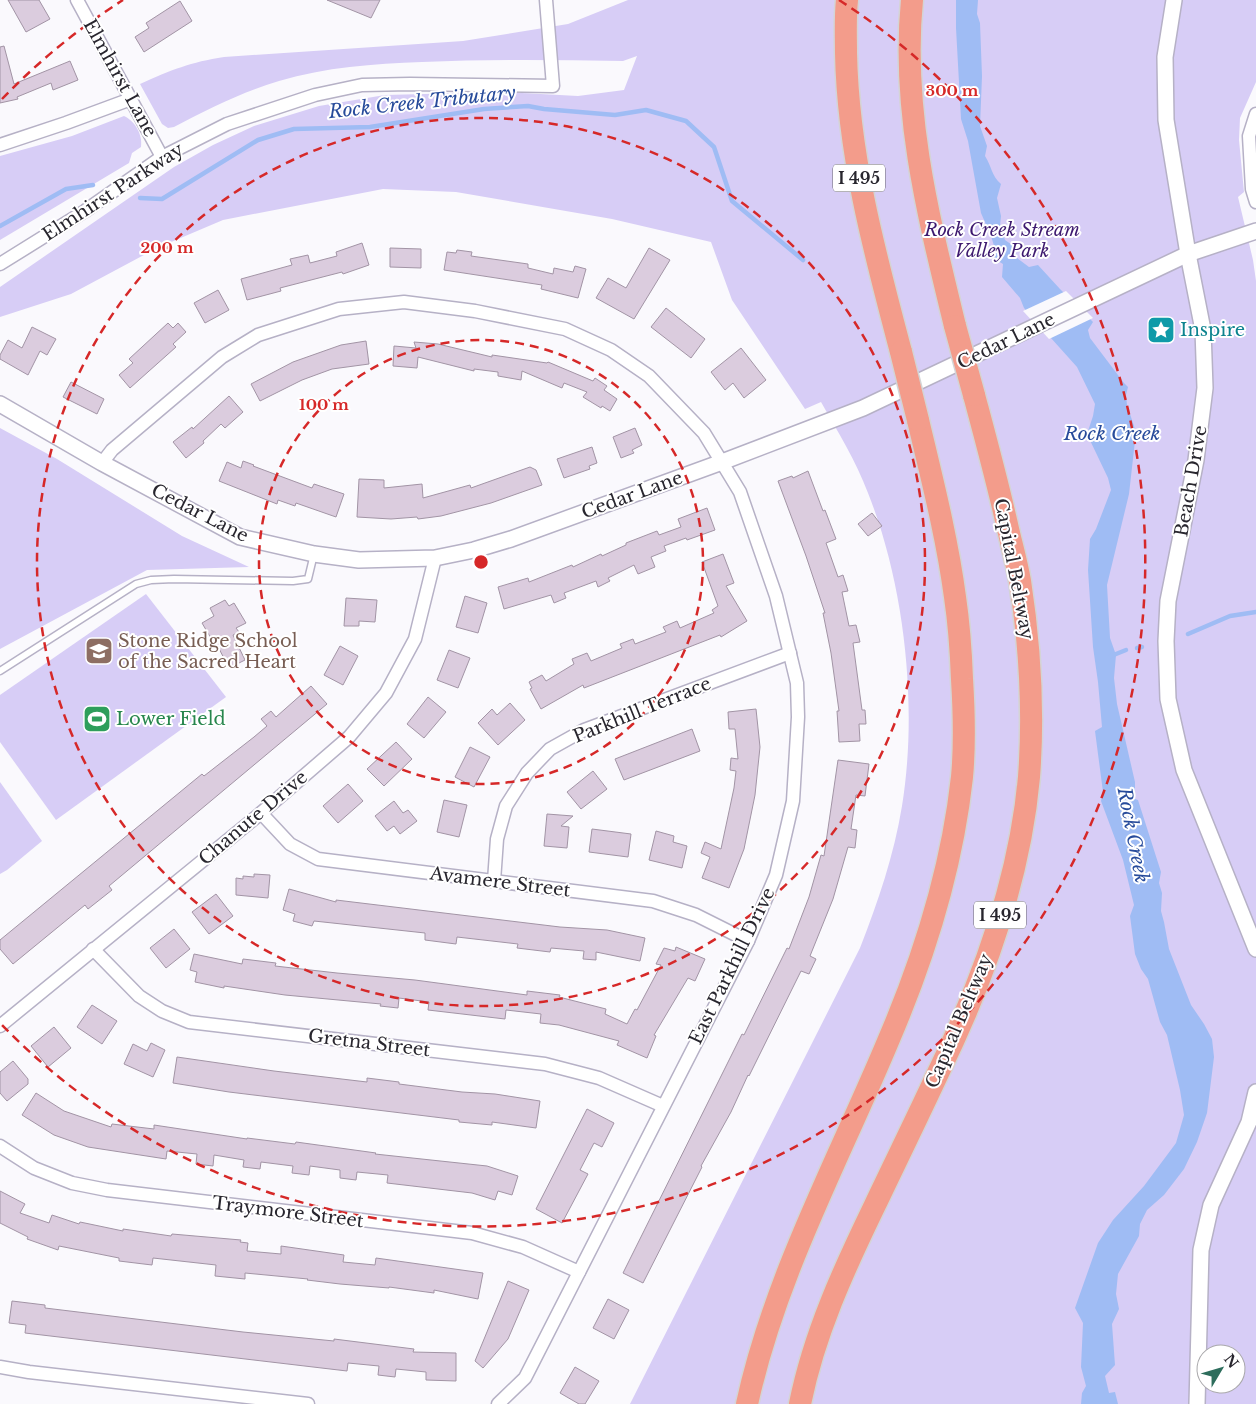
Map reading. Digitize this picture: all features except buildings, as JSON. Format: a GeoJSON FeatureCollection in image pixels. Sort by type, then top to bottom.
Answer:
{"type":"FeatureCollection","features":[{"type":"Feature","properties":{"kind":"highway","name":"I 495"},"geometry":{"type":"LineString","coordinates":[[747,1404],[753,1375],[802,1237],[890,1038],[919,963],[940,896],[953,840],[962,775],[964,709],[956,598],[946,540],[918,420],[873,246],[858,176],[847,89],[847,0]]}},
{"type":"Feature","properties":{"kind":"highway","name":"Capital Beltway"},"geometry":{"type":"LineString","coordinates":[[800,1404],[822,1324],[849,1259],[944,1062],[975,990],[999,920],[1018,848],[1029,779],[1032,710],[1029,649],[1020,578],[931,227],[917,152],[910,82],[912,0]]}},
{"type":"Feature","properties":{"kind":"street","name":"Elmhirst Lane"},"geometry":{"type":"LineString","coordinates":[[77,0],[162,157]]}},
{"type":"Feature","properties":{"kind":"street","name":"Elmhirst Parkway"},"geometry":{"type":"LineString","coordinates":[[0,264],[85,211],[162,157],[228,124],[315,95],[362,85],[553,86],[546,0]]}},
{"type":"Feature","properties":{"kind":"street","name":"Beach Drive"},"geometry":{"type":"LineString","coordinates":[[1174,0],[1165,57],[1164,100],[1168,138],[1188,254],[1204,330],[1205,388],[1196,460],[1168,602],[1166,641],[1168,699],[1184,770],[1256,948]]}},
{"type":"Feature","properties":{"kind":"street"},"geometry":{"type":"LineString","coordinates":[[0,145],[131,99]]}},
{"type":"Feature","properties":{"kind":"street"},"geometry":{"type":"LineString","coordinates":[[1256,114],[1249,136],[1252,190],[1256,202]]}},
{"type":"Feature","properties":{"kind":"street","name":"Cedar Lane"},"geometry":{"type":"LineString","coordinates":[[0,404],[102,463],[240,537],[314,554],[358,560],[435,558],[474,550],[511,539],[863,408],[1188,254],[1256,231]]}},
{"type":"Feature","properties":{"kind":"street","name":"East Parkhill Drive"},"geometry":{"type":"LineString","coordinates":[[102,463],[112,450],[222,357],[258,335],[339,308],[404,302],[474,311],[565,329],[611,350],[649,376],[704,433],[740,492],[776,596],[796,683],[798,718],[793,801],[776,875],[748,941],[525,1378],[498,1404]]}},
{"type":"Feature","properties":{"kind":"street","name":"Chanute Drive"},"geometry":{"type":"LineString","coordinates":[[0,1026],[261,813],[349,737],[386,693],[414,639],[435,558]]}},
{"type":"Feature","properties":{"kind":"street","name":"Parkhill Terrace"},"geometry":{"type":"LineString","coordinates":[[494,881],[497,839],[506,806],[526,773],[550,750],[584,730],[790,653]]}},
{"type":"Feature","properties":{"kind":"street","name":"Avamere Street"},"geometry":{"type":"LineString","coordinates":[[261,813],[290,844],[318,860],[653,901],[696,915],[748,941]]}},
{"type":"Feature","properties":{"kind":"street","name":"Gretna Street"},"geometry":{"type":"LineString","coordinates":[[94,949],[138,996],[162,1011],[189,1022],[545,1064],[599,1078],[663,1106]]}},
{"type":"Feature","properties":{"kind":"street"},"geometry":{"type":"LineString","coordinates":[[1197,1404],[1201,1250],[1211,1205],[1249,1122],[1256,1092]]}},
{"type":"Feature","properties":{"kind":"street","name":"Traymore Street"},"geometry":{"type":"LineString","coordinates":[[0,1146],[34,1168],[72,1182],[107,1190],[472,1233],[523,1247],[580,1272]]}},
{"type":"Feature","properties":{"kind":"street"},"geometry":{"type":"LineString","coordinates":[[0,1367],[29,1372],[308,1404]]}},
{"type":"Feature","properties":{"kind":"lane"},"geometry":{"type":"LineString","coordinates":[[0,671],[136,584],[151,580],[174,579],[308,579],[314,554]]}},
{"type":"Feature","properties":{"kind":"green space","name":"Rock Creek Stream Valley Park"},"geometry":{"type":"Polygon","coordinates":[[[628,0],[1256,0],[1256,82],[1240,118],[1239,140],[1244,192],[1238,197],[1256,281],[1256,1404],[630,1404],[860,948],[890,860],[902,806],[907,768],[908,688],[905,647],[891,567],[881,529],[863,481],[821,402],[805,409],[732,300],[711,242],[612,219],[456,192],[383,189],[223,220],[157,248],[71,294],[0,317],[0,287],[174,167],[213,145],[254,126],[319,106],[385,95],[503,92],[578,96],[624,90],[637,56],[623,61],[447,61],[332,69],[265,85],[225,101],[174,127],[168,128],[162,124],[140,84],[181,67],[224,57],[463,41],[568,24],[628,0]]]}},
{"type":"Feature","properties":{"kind":"green space"},"geometry":{"type":"Polygon","coordinates":[[[124,116],[135,125],[141,138],[141,147],[132,153],[129,163],[0,240],[0,156],[72,136],[124,116]]]}},
{"type":"Feature","properties":{"kind":"green space"},"geometry":{"type":"Polygon","coordinates":[[[0,428],[57,459],[182,536],[249,567],[147,570],[0,649],[0,428]]]}},
{"type":"Feature","properties":{"kind":"green space","name":"Lower Field"},"geometry":{"type":"Polygon","coordinates":[[[146,594],[226,697],[56,820],[0,742],[0,695],[146,594]]]}},
{"type":"Feature","properties":{"kind":"green space"},"geometry":{"type":"Polygon","coordinates":[[[0,782],[42,841],[0,874],[0,782]]]}},
{"type":"Feature","properties":{"kind":"water","name":"Rock Creek"},"geometry":{"type":"Polygon","coordinates":[[[956,0],[978,0],[977,14],[980,23],[982,76],[980,126],[987,146],[985,156],[995,177],[1001,184],[997,198],[1001,216],[1000,226],[1005,240],[1015,247],[1017,258],[1029,267],[1038,265],[1093,322],[1088,330],[1090,338],[1128,387],[1126,395],[1127,405],[1136,432],[1129,494],[1107,585],[1110,638],[1116,655],[1114,678],[1117,704],[1135,782],[1135,799],[1138,800],[1161,872],[1159,883],[1162,893],[1161,911],[1169,949],[1191,1005],[1212,1039],[1214,1057],[1207,1113],[1197,1142],[1184,1169],[1164,1195],[1147,1210],[1140,1224],[1139,1236],[1118,1274],[1116,1294],[1119,1309],[1112,1324],[1115,1365],[1105,1376],[1109,1393],[1115,1392],[1118,1404],[1081,1404],[1082,1393],[1086,1386],[1081,1367],[1083,1323],[1075,1308],[1098,1243],[1113,1220],[1144,1186],[1176,1143],[1184,1115],[1167,1035],[1160,1022],[1148,979],[1141,969],[1135,954],[1130,916],[1134,905],[1123,860],[1101,801],[1103,792],[1095,731],[1102,727],[1093,647],[1088,570],[1090,539],[1096,529],[1111,490],[1108,478],[1087,434],[1095,404],[1077,367],[1024,308],[1020,298],[1002,277],[1003,264],[993,258],[995,249],[981,213],[968,141],[961,119],[956,0]]]}},
{"type":"Feature","properties":{"kind":"pier"},"geometry":{"type":"Polygon","coordinates":[[[1066,291],[1093,318],[1049,339],[1023,311],[1066,291]]]}},
{"type":"Feature","properties":{"kind":"waterway","name":"Rock Creek Tributary"},"geometry":{"type":"LineString","coordinates":[[140,198],[162,199],[258,140],[294,129],[370,127],[484,109],[528,106],[615,115],[646,110],[686,121],[714,147],[732,201],[803,260]]}},
{"type":"Feature","properties":{"kind":"waterway","name":"Rock Creek Tributary"},"geometry":{"type":"LineString","coordinates":[[0,226],[66,189],[93,185]]}},
{"type":"Feature","properties":{"kind":"waterway"},"geometry":{"type":"LineString","coordinates":[[1188,634],[1230,616],[1256,612]]}},
{"type":"Feature","properties":{"kind":"waterway"},"geometry":{"type":"LineString","coordinates":[[1137,648],[1142,647]]}},
{"type":"Feature","properties":{"kind":"waterway"},"geometry":{"type":"LineString","coordinates":[[1111,656],[1126,650]]}},
{"type":"Feature","properties":{"kind":"place","name":"Inspire"},"geometry":{"type":"Point","coordinates":[1161,330]}},
{"type":"Feature","properties":{"kind":"place","name":"Stone Ridge School of the Sacred Heart"},"geometry":{"type":"Point","coordinates":[99,651]}},
{"type":"Feature","properties":{"kind":"place","name":"Lower Field"},"geometry":{"type":"Point","coordinates":[97,719]}}]}
